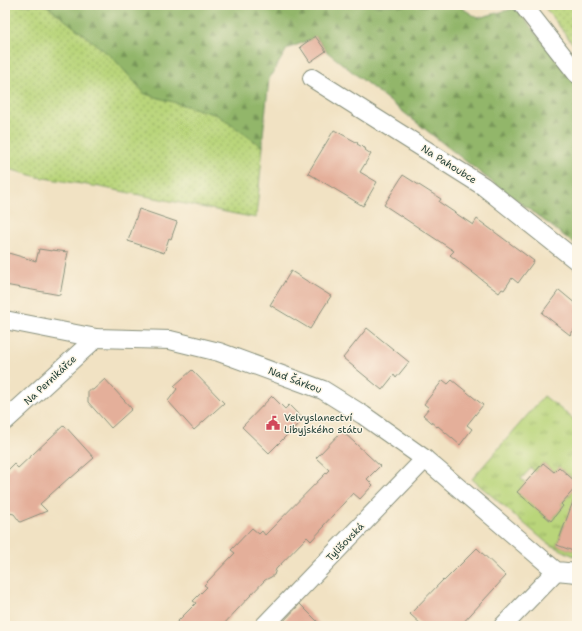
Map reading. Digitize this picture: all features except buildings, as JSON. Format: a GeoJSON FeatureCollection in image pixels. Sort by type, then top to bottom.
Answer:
{"type":"FeatureCollection","features":[{"type":"Feature","properties":{"kind":"street"},"geometry":{"type":"LineString","coordinates":[[523,5],[577,74]]}},
{"type":"Feature","properties":{"kind":"street","name":"Na Pahoubce"},"geometry":{"type":"LineString","coordinates":[[312,78],[483,186],[577,261]]}},
{"type":"Feature","properties":{"kind":"street","name":"Nad Šárkou"},"geometry":{"type":"LineString","coordinates":[[5,320],[96,338],[170,340],[219,352],[323,390],[363,415],[425,459],[556,570]]}},
{"type":"Feature","properties":{"kind":"street","name":"Na Pernikářce"},"geometry":{"type":"LineString","coordinates":[[5,422],[96,338]]}},
{"type":"Feature","properties":{"kind":"street","name":"Tylišovská"},"geometry":{"type":"LineString","coordinates":[[264,626],[425,459]]}},
{"type":"Feature","properties":{"kind":"street"},"geometry":{"type":"LineString","coordinates":[[503,626],[556,570],[577,573]]}},
{"type":"Feature","properties":{"kind":"green space"},"geometry":{"type":"Polygon","coordinates":[[[5,5],[46,5],[113,58],[145,94],[217,115],[263,147],[256,218],[100,187],[38,177],[5,168],[5,5]]]}},
{"type":"Feature","properties":{"kind":"green space"},"geometry":{"type":"Polygon","coordinates":[[[46,5],[457,5],[478,18],[516,8],[577,86],[577,246],[487,178],[326,51],[316,37],[287,49],[269,79],[263,147],[217,115],[145,94],[113,58],[46,5]]]}},
{"type":"Feature","properties":{"kind":"green space"},"geometry":{"type":"Polygon","coordinates":[[[547,5],[577,5],[577,49],[546,9],[547,5]]]}},
{"type":"Feature","properties":{"kind":"green space"},"geometry":{"type":"Polygon","coordinates":[[[544,396],[577,422],[577,483],[559,467],[554,472],[543,463],[535,472],[531,468],[521,479],[526,483],[518,492],[551,521],[563,506],[561,504],[577,486],[577,530],[564,525],[557,545],[573,551],[577,541],[577,548],[574,556],[547,543],[472,479],[544,396]]]}},
{"type":"Feature","properties":{"kind":"place","name":"Velvyslanectví Libyjského státu"},"geometry":{"type":"Point","coordinates":[273,423]}}]}
